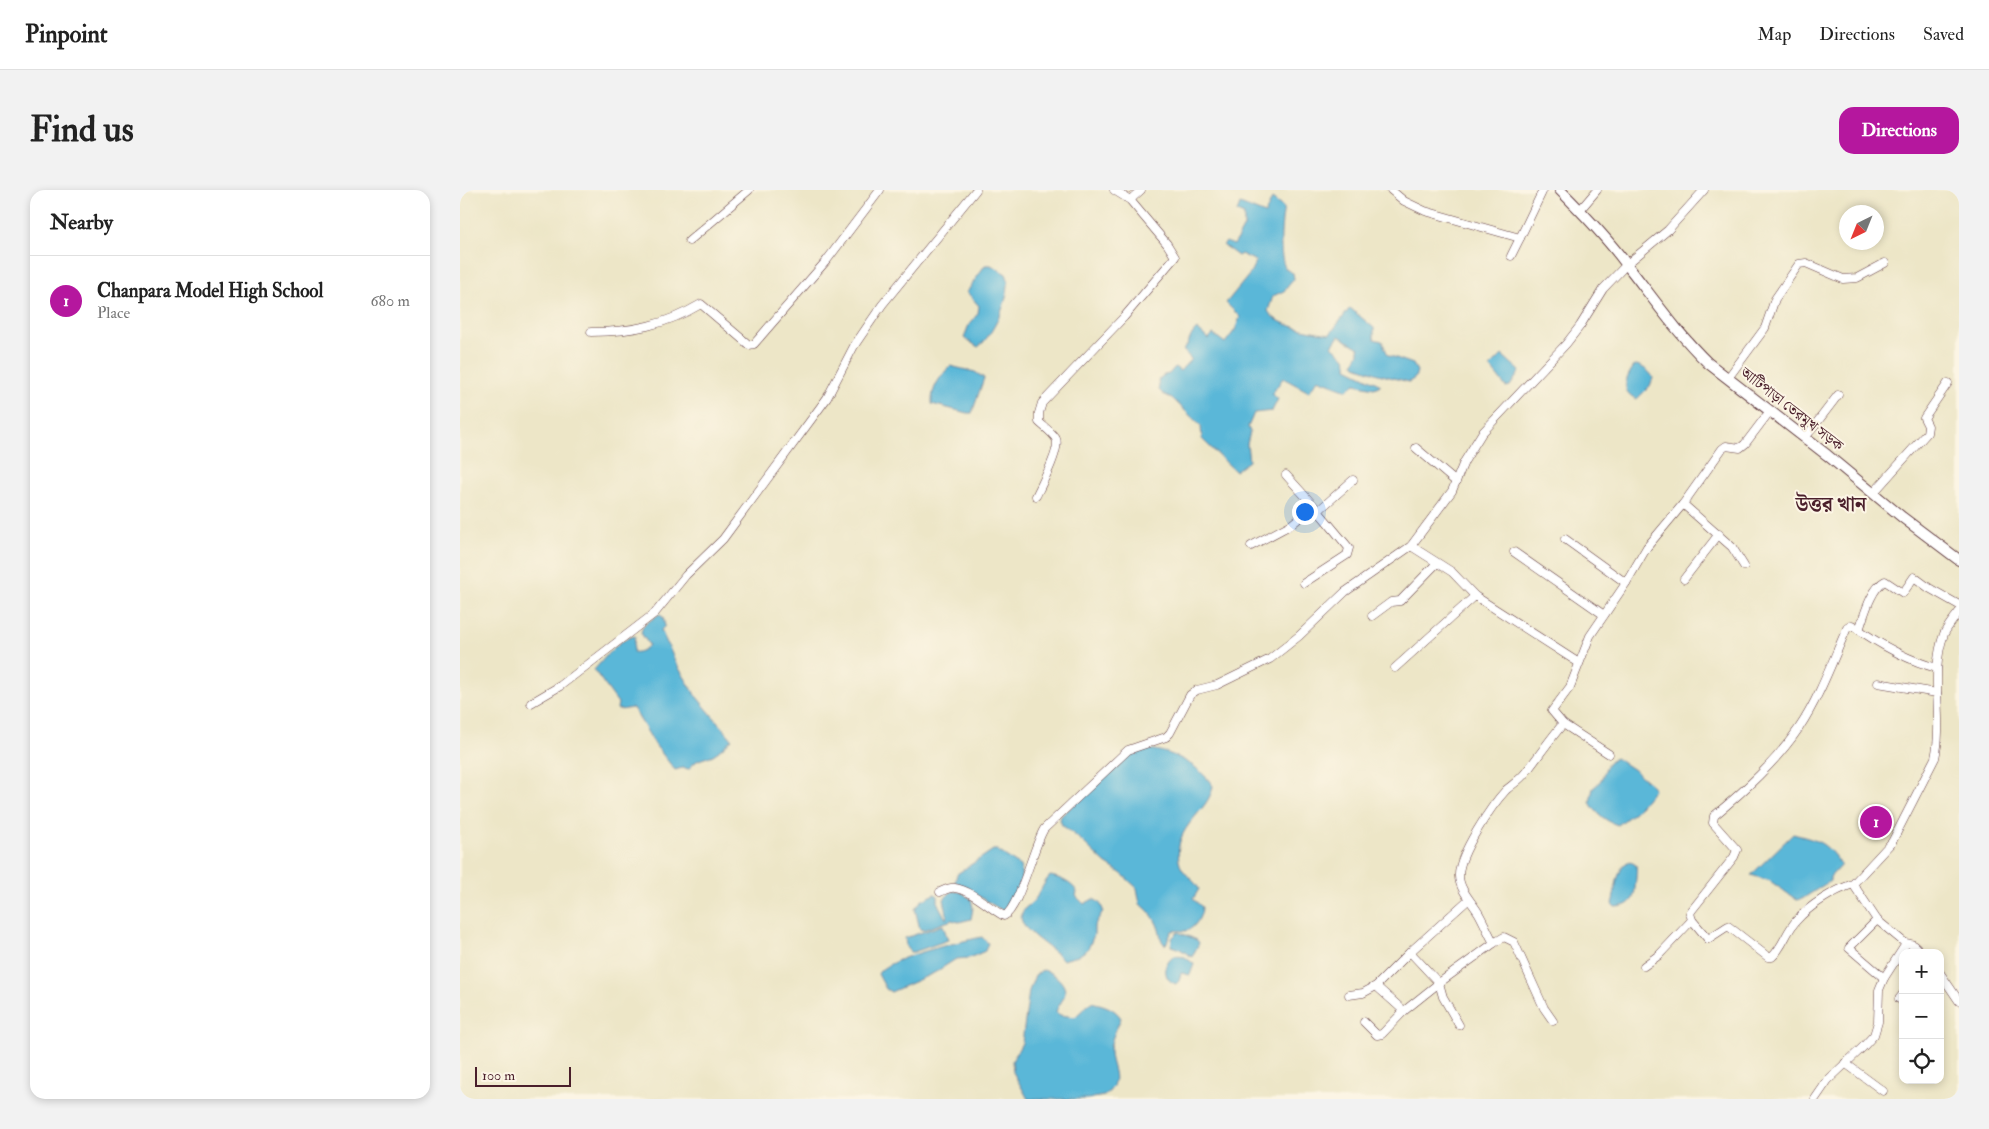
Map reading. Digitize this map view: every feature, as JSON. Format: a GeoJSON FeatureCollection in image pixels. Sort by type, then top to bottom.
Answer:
{"type":"FeatureCollection","features":[{"type":"Feature","properties":{"kind":"main road","name":"আটিপাড়া তেরমুখ সড়ক"},"geometry":{"type":"LineString","coordinates":[[1560,190],[1580,210],[1626,264],[1696,352],[1902,518],[1959,560]]}},
{"type":"Feature","properties":{"kind":"street"},"geometry":{"type":"LineString","coordinates":[[689,241],[749,190]]}},
{"type":"Feature","properties":{"kind":"street"},"geometry":{"type":"LineString","coordinates":[[591,332],[605,332],[664,323],[701,304],[749,344],[754,344],[827,260],[880,190]]}},
{"type":"Feature","properties":{"kind":"street"},"geometry":{"type":"LineString","coordinates":[[531,703],[568,681],[654,612],[723,538],[827,398],[854,346],[882,305],[976,190]]}},
{"type":"Feature","properties":{"kind":"street"},"geometry":{"type":"LineString","coordinates":[[1036,496],[1057,448],[1056,438],[1039,422],[1042,403],[1124,317],[1175,256],[1168,244],[1130,200],[1114,190]]}},
{"type":"Feature","properties":{"kind":"street"},"geometry":{"type":"LineString","coordinates":[[1130,200],[1141,190]]}},
{"type":"Feature","properties":{"kind":"street"},"geometry":{"type":"LineString","coordinates":[[1392,190],[1404,201],[1425,211],[1520,238]]}},
{"type":"Feature","properties":{"kind":"street"},"geometry":{"type":"LineString","coordinates":[[1511,256],[1543,190]]}},
{"type":"Feature","properties":{"kind":"street"},"geometry":{"type":"LineString","coordinates":[[1580,210],[1597,190]]}},
{"type":"Feature","properties":{"kind":"street"},"geometry":{"type":"LineString","coordinates":[[940,892],[956,888],[971,895],[1004,916],[1009,914],[1019,895],[1044,829],[1128,750],[1166,737],[1170,733],[1190,694],[1197,690],[1217,685],[1270,659],[1299,636],[1345,592],[1411,546],[1445,501],[1456,482],[1464,462],[1482,433],[1566,344],[1604,288],[1626,264],[1668,230],[1704,190]]}},
{"type":"Feature","properties":{"kind":"street"},"geometry":{"type":"LineString","coordinates":[[1728,378],[1765,328],[1775,299],[1800,264],[1806,264],[1842,279],[1858,278],[1885,263]]}},
{"type":"Feature","properties":{"kind":"street"},"geometry":{"type":"LineString","coordinates":[[1874,494],[1876,489],[1927,433],[1928,426],[1924,418],[1948,383]]}},
{"type":"Feature","properties":{"kind":"street"},"geometry":{"type":"LineString","coordinates":[[1805,438],[1838,395]]}},
{"type":"Feature","properties":{"kind":"street"},"geometry":{"type":"LineString","coordinates":[[1609,754],[1563,724],[1552,711],[1570,687],[1590,636],[1626,583],[1647,547],[1684,504],[1722,449],[1726,446],[1740,448],[1770,411]]}},
{"type":"Feature","properties":{"kind":"street"},"geometry":{"type":"LineString","coordinates":[[1416,448],[1456,482]]}},
{"type":"Feature","properties":{"kind":"street"},"geometry":{"type":"LineString","coordinates":[[1286,475],[1349,548],[1347,555],[1304,583]]}},
{"type":"Feature","properties":{"kind":"street"},"geometry":{"type":"LineString","coordinates":[[1251,546],[1292,524],[1353,480]]}},
{"type":"Feature","properties":{"kind":"street"},"geometry":{"type":"LineString","coordinates":[[1684,504],[1732,547],[1744,566]]}},
{"type":"Feature","properties":{"kind":"street"},"geometry":{"type":"LineString","coordinates":[[1684,579],[1719,534]]}},
{"type":"Feature","properties":{"kind":"street"},"geometry":{"type":"LineString","coordinates":[[1565,539],[1626,583]]}},
{"type":"Feature","properties":{"kind":"street"},"geometry":{"type":"LineString","coordinates":[[1411,546],[1452,572],[1475,596],[1579,663]]}},
{"type":"Feature","properties":{"kind":"street"},"geometry":{"type":"LineString","coordinates":[[1514,552],[1604,614]]}},
{"type":"Feature","properties":{"kind":"street"},"geometry":{"type":"LineString","coordinates":[[1372,616],[1391,602],[1400,601],[1437,563]]}},
{"type":"Feature","properties":{"kind":"street"},"geometry":{"type":"LineString","coordinates":[[1859,630],[1867,605],[1878,586],[1884,581],[1903,593],[1914,577],[1959,605]]}},
{"type":"Feature","properties":{"kind":"street"},"geometry":{"type":"LineString","coordinates":[[1395,668],[1475,596]]}},
{"type":"Feature","properties":{"kind":"street"},"geometry":{"type":"LineString","coordinates":[[1937,668],[1922,663],[1852,625],[1847,628],[1799,728],[1777,757],[1746,790],[1714,816],[1713,823],[1737,850],[1734,857],[1690,913],[1692,920],[1708,939],[1728,926],[1768,957],[1772,957],[1781,947],[1795,921],[1833,891],[1853,884],[1892,842],[1935,758],[1938,744],[1937,668],[1944,634],[1959,612]]}},
{"type":"Feature","properties":{"kind":"street"},"geometry":{"type":"LineString","coordinates":[[1878,683],[1938,694]]}},
{"type":"Feature","properties":{"kind":"street"},"geometry":{"type":"LineString","coordinates":[[1494,943],[1477,910],[1468,900],[1458,877],[1461,862],[1474,836],[1507,789],[1526,773],[1547,742],[1563,724]]}},
{"type":"Feature","properties":{"kind":"street"},"geometry":{"type":"LineString","coordinates":[[1853,884],[1877,920],[1905,943],[1914,944],[1919,949]]}},
{"type":"Feature","properties":{"kind":"street"},"geometry":{"type":"LineString","coordinates":[[1349,995],[1363,993],[1376,986],[1410,952],[1468,900]]}},
{"type":"Feature","properties":{"kind":"street"},"geometry":{"type":"LineString","coordinates":[[1644,966],[1659,955],[1692,920]]}},
{"type":"Feature","properties":{"kind":"street"},"geometry":{"type":"LineString","coordinates":[[1877,920],[1848,948],[1884,978]]}},
{"type":"Feature","properties":{"kind":"street"},"geometry":{"type":"LineString","coordinates":[[1364,1022],[1377,1035],[1382,1034],[1404,1011],[1439,983],[1504,937],[1514,942],[1544,1008],[1553,1022]]}},
{"type":"Feature","properties":{"kind":"street"},"geometry":{"type":"LineString","coordinates":[[1815,1099],[1828,1080],[1874,1035],[1878,1022],[1879,990],[1905,943]]}},
{"type":"Feature","properties":{"kind":"street"},"geometry":{"type":"LineString","coordinates":[[1410,952],[1439,983],[1443,997],[1459,1025]]}},
{"type":"Feature","properties":{"kind":"street"},"geometry":{"type":"LineString","coordinates":[[1944,980],[1959,1001]]}},
{"type":"Feature","properties":{"kind":"street"},"geometry":{"type":"LineString","coordinates":[[1376,986],[1404,1011]]}},
{"type":"Feature","properties":{"kind":"street"},"geometry":{"type":"LineString","coordinates":[[1845,1063],[1883,1092]]}},
{"type":"Feature","properties":{"kind":"water"},"geometry":{"type":"Polygon","coordinates":[[[1272,199],[1284,208],[1281,230],[1282,257],[1283,264],[1286,269],[1293,273],[1294,279],[1284,291],[1273,296],[1268,311],[1279,321],[1287,325],[1330,334],[1350,308],[1374,328],[1374,339],[1382,341],[1388,355],[1413,364],[1417,371],[1415,378],[1409,382],[1356,366],[1354,363],[1359,353],[1359,348],[1339,336],[1332,346],[1345,358],[1347,368],[1381,385],[1374,388],[1355,384],[1347,390],[1318,379],[1309,392],[1283,378],[1272,394],[1278,399],[1272,411],[1254,413],[1248,427],[1250,432],[1247,444],[1249,461],[1235,471],[1202,439],[1201,426],[1172,398],[1159,390],[1158,380],[1164,375],[1169,374],[1175,367],[1180,371],[1191,359],[1183,350],[1197,329],[1208,339],[1213,334],[1225,343],[1235,330],[1240,317],[1226,303],[1249,275],[1256,261],[1241,254],[1238,256],[1223,245],[1226,242],[1234,245],[1244,227],[1244,215],[1237,212],[1240,204],[1265,214],[1272,199]]]}},
{"type":"Feature","properties":{"kind":"water"},"geometry":{"type":"Polygon","coordinates":[[[985,265],[991,265],[1006,274],[1008,281],[1005,302],[1001,313],[990,334],[978,347],[964,338],[968,327],[978,313],[979,306],[967,292],[985,265]]]}},
{"type":"Feature","properties":{"kind":"water"},"geometry":{"type":"Polygon","coordinates":[[[1502,355],[1520,371],[1510,386],[1506,387],[1490,367],[1502,355]]]}},
{"type":"Feature","properties":{"kind":"water"},"geometry":{"type":"Polygon","coordinates":[[[1635,365],[1645,369],[1653,378],[1650,386],[1637,399],[1631,396],[1626,388],[1627,379],[1635,365]]]}},
{"type":"Feature","properties":{"kind":"water"},"geometry":{"type":"Polygon","coordinates":[[[950,366],[975,372],[984,378],[972,413],[932,404],[935,388],[950,366]]]}},
{"type":"Feature","properties":{"kind":"water"},"geometry":{"type":"Polygon","coordinates":[[[659,614],[663,617],[665,626],[661,630],[677,665],[696,696],[732,739],[713,755],[697,761],[690,769],[682,768],[675,770],[656,746],[633,708],[617,709],[618,703],[594,670],[612,650],[629,638],[635,636],[633,652],[640,652],[646,648],[649,645],[641,633],[643,626],[659,614]]]}},
{"type":"Feature","properties":{"kind":"water"},"geometry":{"type":"Polygon","coordinates":[[[1146,749],[1156,750],[1184,760],[1200,771],[1213,786],[1205,804],[1181,838],[1179,849],[1180,865],[1199,889],[1193,899],[1202,907],[1201,914],[1195,925],[1189,930],[1172,931],[1166,944],[1162,940],[1153,916],[1140,904],[1137,888],[1122,874],[1105,863],[1062,825],[1060,820],[1061,816],[1122,759],[1146,749]]]}},
{"type":"Feature","properties":{"kind":"water"},"geometry":{"type":"Polygon","coordinates":[[[1616,758],[1634,770],[1654,789],[1636,811],[1618,825],[1602,816],[1590,802],[1593,788],[1601,780],[1611,761],[1616,758]]]}},
{"type":"Feature","properties":{"kind":"water"},"geometry":{"type":"Polygon","coordinates":[[[1793,834],[1809,838],[1826,846],[1841,865],[1830,877],[1830,881],[1802,899],[1797,900],[1770,881],[1751,875],[1793,834]]]}},
{"type":"Feature","properties":{"kind":"water"},"geometry":{"type":"Polygon","coordinates":[[[993,850],[997,850],[1020,866],[1020,884],[1005,912],[955,882],[957,874],[993,850]]]}},
{"type":"Feature","properties":{"kind":"water"},"geometry":{"type":"Polygon","coordinates":[[[1629,861],[1636,865],[1633,898],[1627,904],[1615,907],[1612,904],[1617,880],[1621,869],[1629,861]]]}},
{"type":"Feature","properties":{"kind":"water"},"geometry":{"type":"Polygon","coordinates":[[[1050,876],[1069,883],[1077,892],[1076,896],[1084,904],[1093,899],[1097,901],[1103,911],[1094,926],[1094,935],[1088,949],[1078,956],[1063,960],[1036,938],[1021,919],[1023,911],[1035,899],[1050,876]]]}},
{"type":"Feature","properties":{"kind":"water"},"geometry":{"type":"Polygon","coordinates":[[[952,891],[961,892],[971,899],[973,908],[971,919],[959,922],[952,920],[923,930],[920,929],[915,909],[921,901],[935,894],[938,896],[938,904],[946,919],[944,899],[952,891]]]}},
{"type":"Feature","properties":{"kind":"water"},"geometry":{"type":"Polygon","coordinates":[[[943,925],[948,940],[914,952],[910,952],[906,947],[905,938],[943,925]]]}},
{"type":"Feature","properties":{"kind":"water"},"geometry":{"type":"Polygon","coordinates":[[[1178,932],[1197,940],[1199,943],[1192,957],[1180,949],[1171,946],[1172,938],[1178,932]]]}},
{"type":"Feature","properties":{"kind":"water"},"geometry":{"type":"Polygon","coordinates":[[[982,937],[988,943],[985,951],[969,958],[956,959],[934,973],[891,992],[886,989],[878,974],[884,968],[909,956],[982,937]]]}},
{"type":"Feature","properties":{"kind":"water"},"geometry":{"type":"Polygon","coordinates":[[[1175,956],[1185,957],[1194,964],[1190,975],[1181,973],[1176,984],[1171,982],[1166,975],[1166,966],[1175,956]]]}},
{"type":"Feature","properties":{"kind":"water"},"geometry":{"type":"Polygon","coordinates":[[[1043,970],[1061,981],[1065,989],[1064,996],[1056,1012],[1060,1015],[1075,1017],[1091,1002],[1112,1009],[1121,1018],[1110,1048],[1115,1080],[1110,1090],[1104,1096],[1087,1099],[1028,1099],[1013,1072],[1012,1061],[1022,1043],[1029,991],[1035,975],[1043,970]]]}},
{"type":"Feature","properties":{"kind":"place","name":"Chanpara Model High School"},"geometry":{"type":"Point","coordinates":[1876,822]}},
{"type":"Feature","properties":{"kind":"district","name":"উত্তর খান"},"geometry":{"type":"Point","coordinates":[1831,504]}}]}
